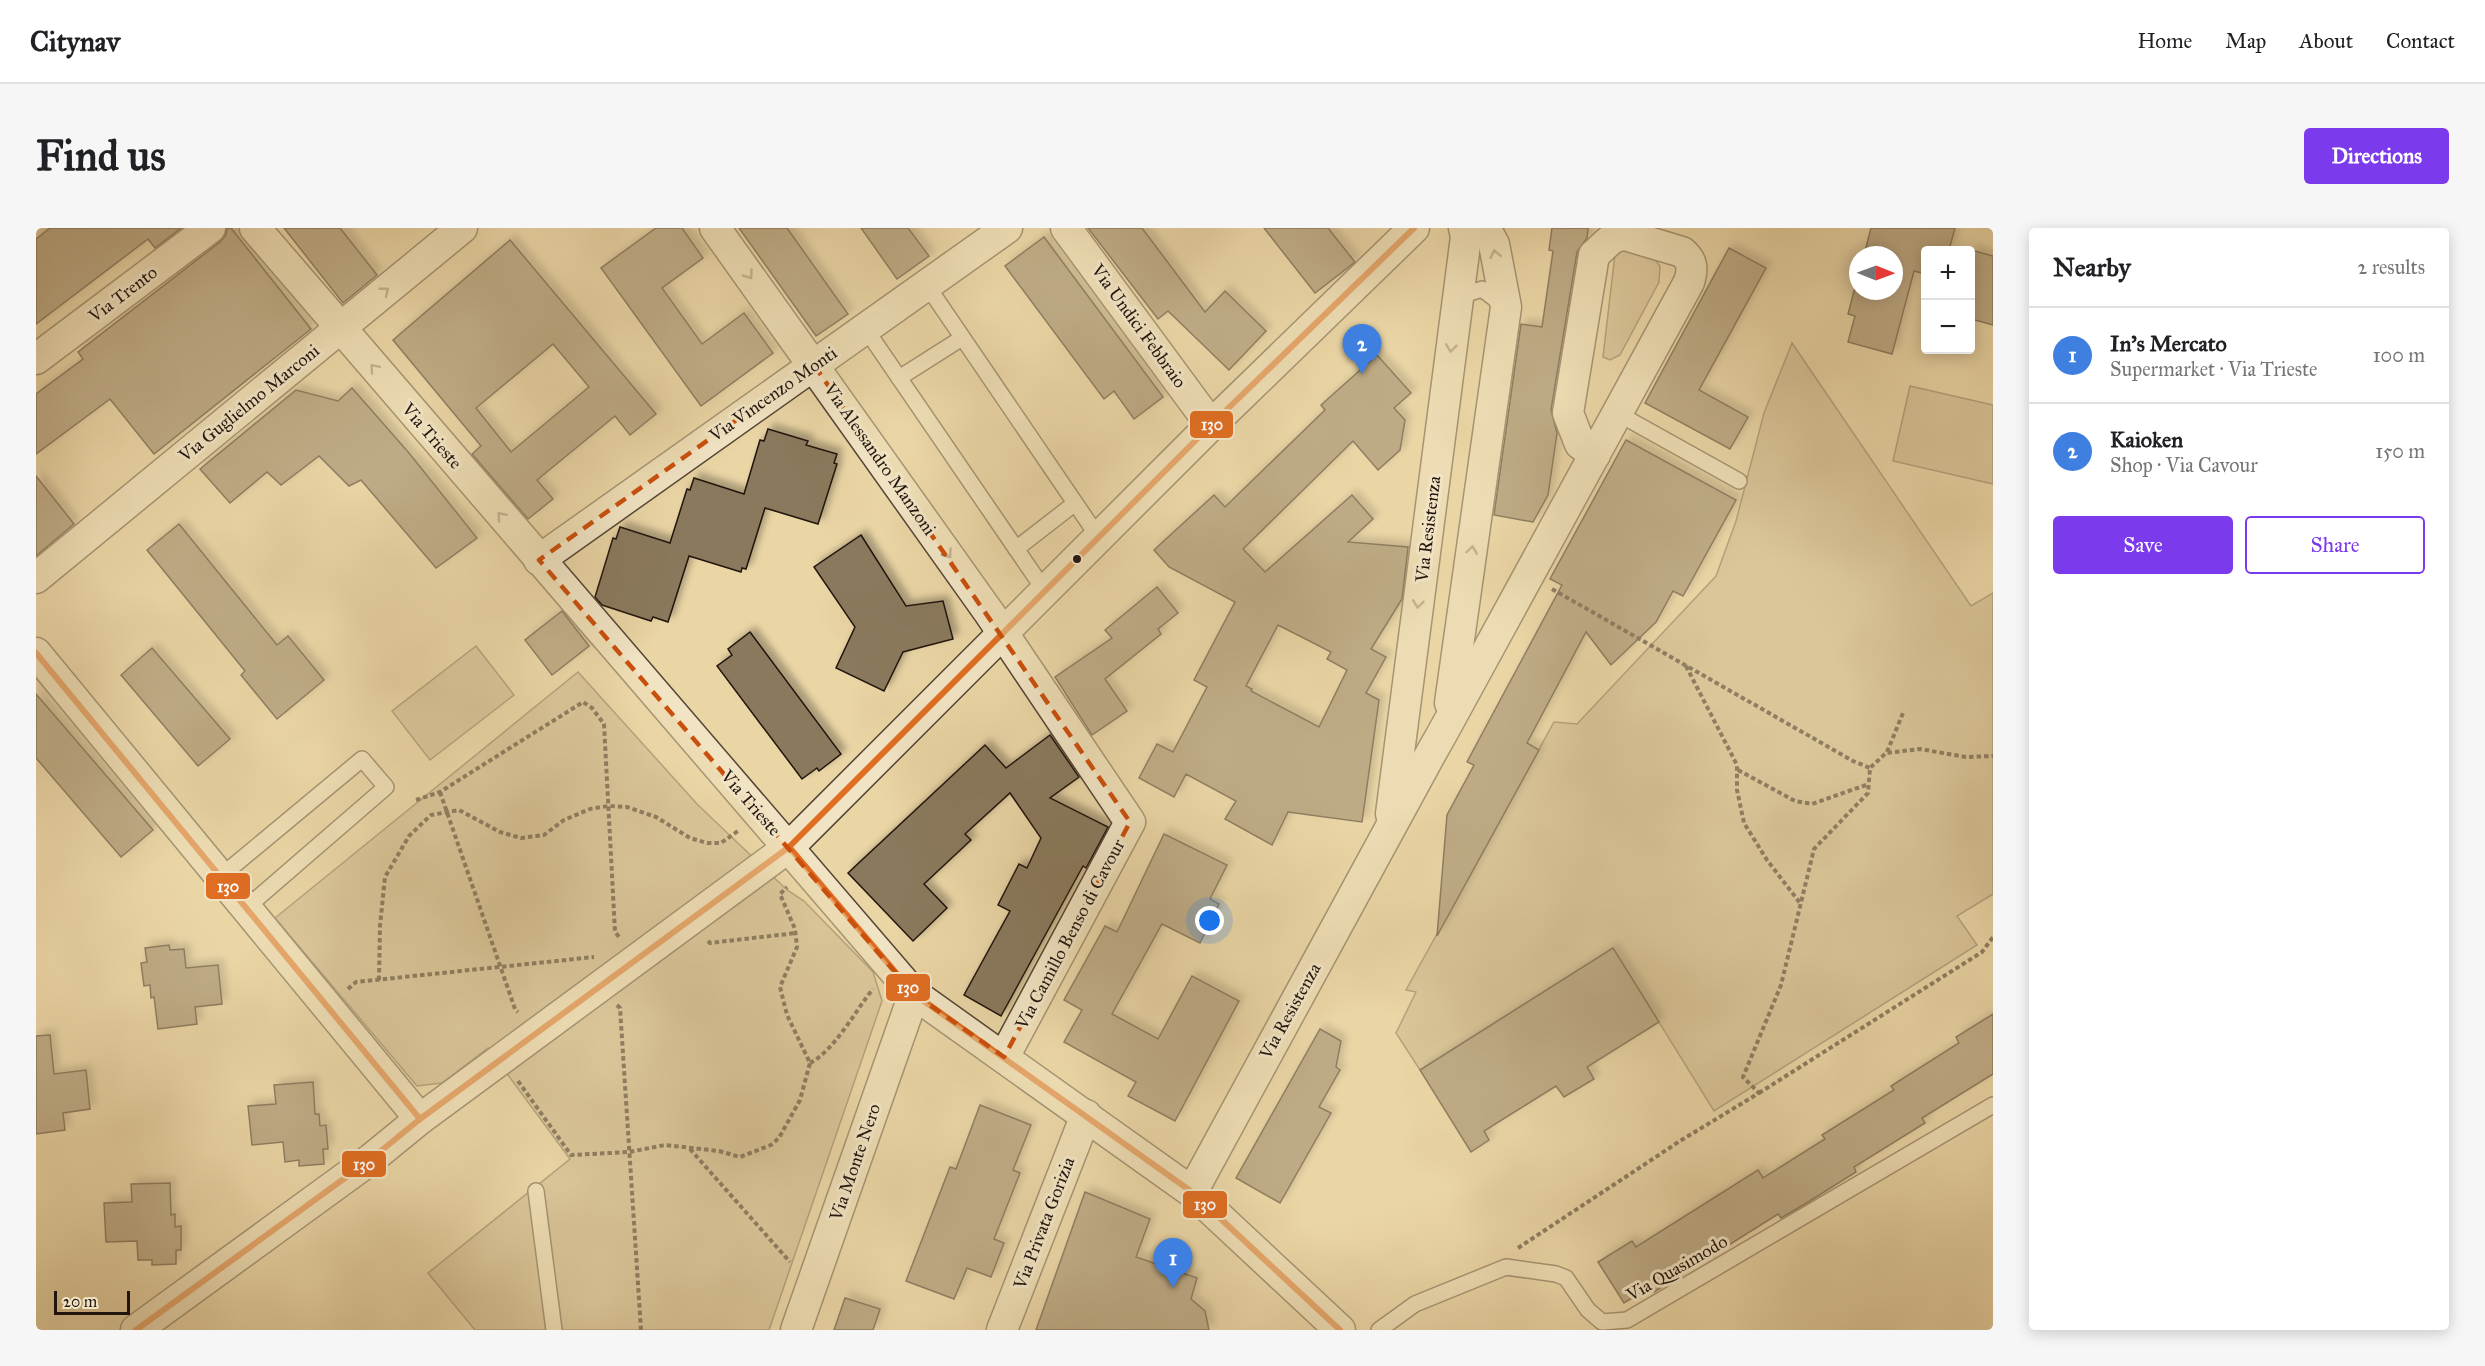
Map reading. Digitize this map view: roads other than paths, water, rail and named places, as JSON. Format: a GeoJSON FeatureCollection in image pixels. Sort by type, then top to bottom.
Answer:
{"type":"FeatureCollection","features":[{"type":"Feature","properties":{"kind":"street","name":"Via Trento"},"geometry":{"type":"LineString","coordinates":[[36,359],[210,228]]}},
{"type":"Feature","properties":{"kind":"street","name":"Via Trieste"},"geometry":{"type":"LineString","coordinates":[[255,228],[905,983],[1192,1192],[1340,1330]]}},
{"type":"Feature","properties":{"kind":"street","name":"Via Guglielmo Marconi"},"geometry":{"type":"LineString","coordinates":[[36,578],[462,228]]}},
{"type":"Feature","properties":{"kind":"street","name":"Via Alessandro Manzoni"},"geometry":{"type":"LineString","coordinates":[[715,228],[1003,632]]}},
{"type":"Feature","properties":{"kind":"street","name":"Via Vincenzo Monti"},"geometry":{"type":"LineString","coordinates":[[540,560],[1007,228]]}},
{"type":"Feature","properties":{"kind":"street","name":"Via Undici Febbraio"},"geometry":{"type":"LineString","coordinates":[[1066,228],[1211,425]]}},
{"type":"Feature","properties":{"kind":"street"},"geometry":{"type":"LineString","coordinates":[[136,1330],[371,1159],[420,1119],[689,921],[797,857],[1003,632],[1211,425],[1414,228]]}},
{"type":"Feature","properties":{"kind":"street","name":"Via Resistenza"},"geometry":{"type":"LineString","coordinates":[[1389,831],[1466,237],[1464,228]]}},
{"type":"Feature","properties":{"kind":"street","name":"Via Resistenza"},"geometry":{"type":"LineString","coordinates":[[1443,732],[1454,686],[1506,307],[1494,244],[1485,228]]}},
{"type":"Feature","properties":{"kind":"street","name":"Via Resistenza"},"geometry":{"type":"LineString","coordinates":[[1192,1192],[1595,455],[1689,282],[1692,273],[1689,257],[1682,252],[1625,235],[1617,235],[1593,255],[1568,412],[1580,444],[1595,455]]}},
{"type":"Feature","properties":{"kind":"street","name":"Via Camillo Benso di Cavour"},"geometry":{"type":"LineString","coordinates":[[1003,632],[1130,822],[1004,1057]]}},
{"type":"Feature","properties":{"kind":"street"},"geometry":{"type":"LineString","coordinates":[[36,653],[420,1119]]}},
{"type":"Feature","properties":{"kind":"street","name":"Via Monte Nero"},"geometry":{"type":"LineString","coordinates":[[796,1330],[905,983]]}},
{"type":"Feature","properties":{"kind":"street","name":"Via Privata Gorizia"},"geometry":{"type":"LineString","coordinates":[[1002,1330],[1086,1115]]}},
{"type":"Feature","properties":{"kind":"lane"},"geometry":{"type":"LineString","coordinates":[[926,284],[1099,538]]}},
{"type":"Feature","properties":{"kind":"lane"},"geometry":{"type":"LineString","coordinates":[[1457,301],[1467,294],[1482,289],[1506,307]]}},
{"type":"Feature","properties":{"kind":"lane"},"geometry":{"type":"LineString","coordinates":[[865,328],[1045,591]]}},
{"type":"Feature","properties":{"kind":"lane"},"geometry":{"type":"LineString","coordinates":[[899,378],[962,338]]}},
{"type":"Feature","properties":{"kind":"lane"},"geometry":{"type":"LineString","coordinates":[[1617,413],[1739,481]]}},
{"type":"Feature","properties":{"kind":"lane"},"geometry":{"type":"LineString","coordinates":[[1016,549],[1074,504]]}},
{"type":"Feature","properties":{"kind":"lane"},"geometry":{"type":"LineString","coordinates":[[220,877],[362,759],[386,787],[246,908]]}},
{"type":"Feature","properties":{"kind":"lane","name":"Via Quasimodo"},"geometry":{"type":"LineString","coordinates":[[1379,1330],[1415,1304],[1506,1267],[1556,1274],[1566,1278],[1588,1310],[1602,1322],[1616,1323],[1627,1320],[1993,1105]]}},
{"type":"Feature","properties":{"kind":"lane"},"geometry":{"type":"LineString","coordinates":[[536,1191],[554,1330]]}},
{"type":"Feature","properties":{"kind":"place","name":"Kaioken"},"geometry":{"type":"Point","coordinates":[1362,374]}},
{"type":"Feature","properties":{"kind":"place","name":"In's Mercato"},"geometry":{"type":"Point","coordinates":[1173,1288]}}]}
